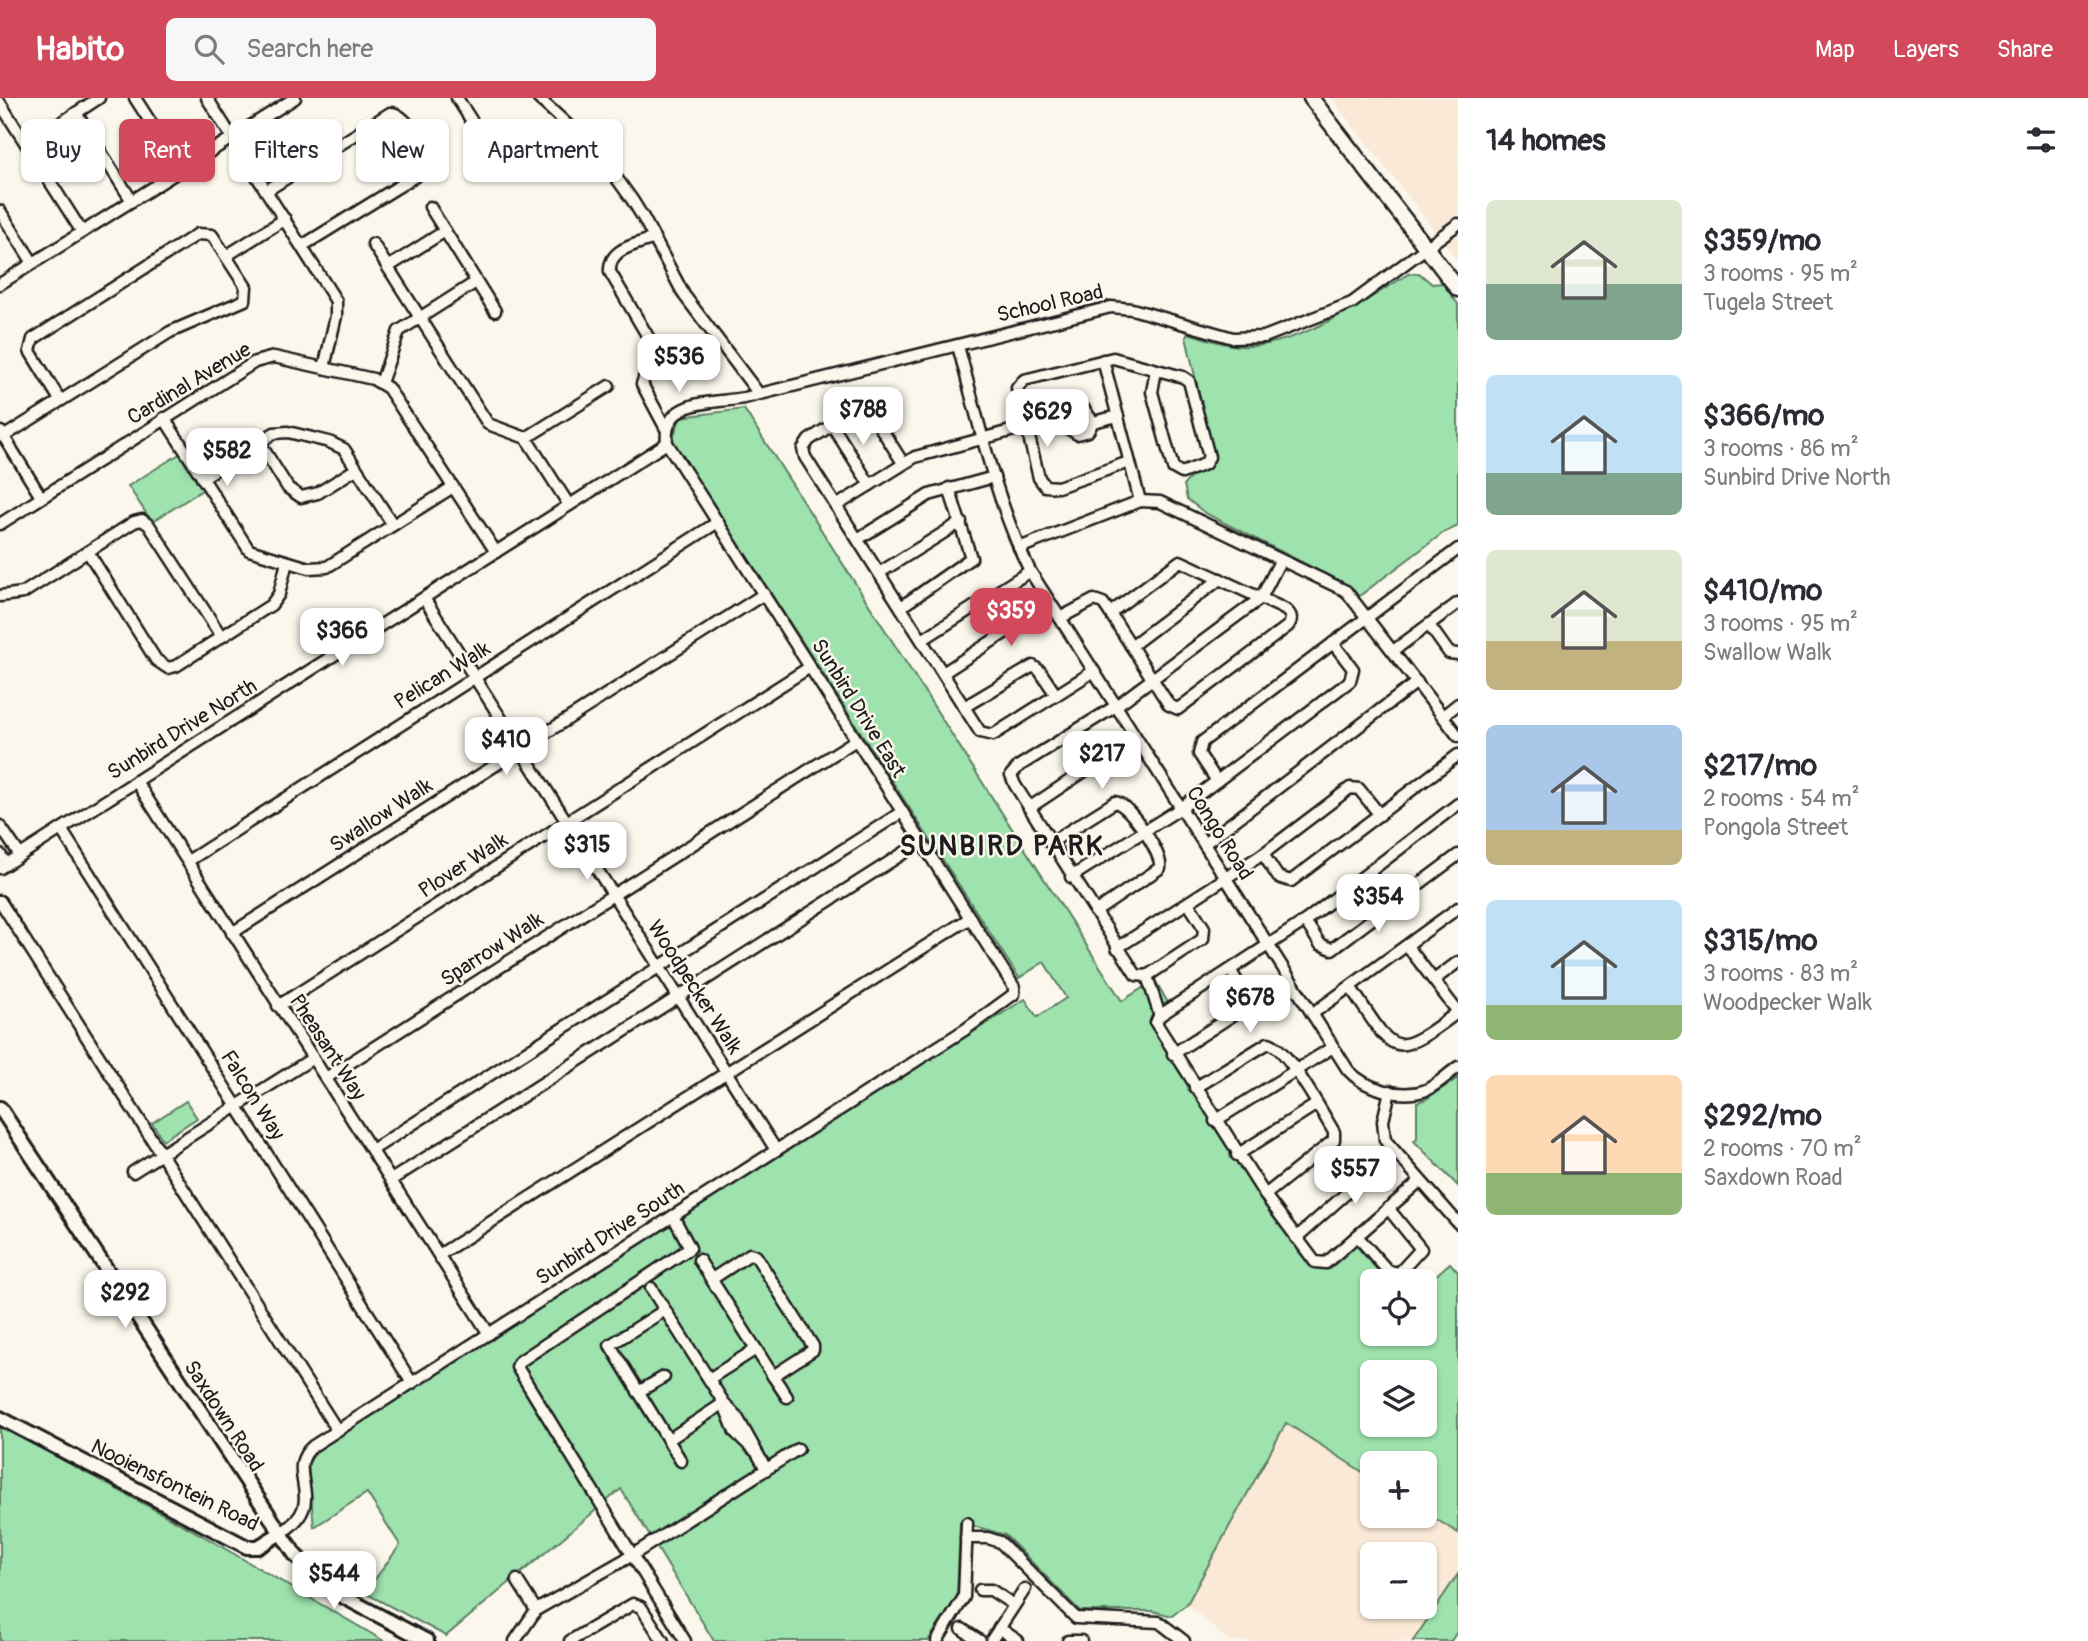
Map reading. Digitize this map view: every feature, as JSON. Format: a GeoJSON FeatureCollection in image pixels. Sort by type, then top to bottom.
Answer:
{"type":"FeatureCollection","features":[{"type":"Feature","properties":{"kind":"main road"},"geometry":{"type":"LineString","coordinates":[[1311,98],[1458,289]]}},
{"type":"Feature","properties":{"kind":"street"},"geometry":{"type":"LineString","coordinates":[[67,119],[99,98]]}},
{"type":"Feature","properties":{"kind":"street"},"geometry":{"type":"LineString","coordinates":[[135,98],[148,119]]}},
{"type":"Feature","properties":{"kind":"street"},"geometry":{"type":"LineString","coordinates":[[207,98],[229,132]]}},
{"type":"Feature","properties":{"kind":"street"},"geometry":{"type":"LineString","coordinates":[[258,119],[281,102],[295,98]]}},
{"type":"Feature","properties":{"kind":"street"},"geometry":{"type":"LineString","coordinates":[[457,98],[470,119]]}},
{"type":"Feature","properties":{"kind":"street"},"geometry":{"type":"LineString","coordinates":[[538,98],[578,132],[622,183],[684,295],[759,394]]}},
{"type":"Feature","properties":{"kind":"street"},"geometry":{"type":"LineString","coordinates":[[0,103],[21,136]]}},
{"type":"Feature","properties":{"kind":"street"},"geometry":{"type":"LineString","coordinates":[[76,113],[131,201]]}},
{"type":"Feature","properties":{"kind":"street"},"geometry":{"type":"LineString","coordinates":[[266,191],[390,113],[402,117],[423,148],[428,160],[422,172],[302,246]]}},
{"type":"Feature","properties":{"kind":"street"},"geometry":{"type":"LineString","coordinates":[[50,182],[82,232]]}},
{"type":"Feature","properties":{"kind":"street"},"geometry":{"type":"LineString","coordinates":[[0,284],[162,182]]}},
{"type":"Feature","properties":{"kind":"street"},"geometry":{"type":"LineString","coordinates":[[260,182],[332,293],[337,308],[324,368]]}},
{"type":"Feature","properties":{"kind":"street"},"geometry":{"type":"LineString","coordinates":[[430,207],[495,312]]}},
{"type":"Feature","properties":{"kind":"street"},"geometry":{"type":"LineString","coordinates":[[0,211],[33,263]]}},
{"type":"Feature","properties":{"kind":"street"},"geometry":{"type":"LineString","coordinates":[[226,256],[285,219]]}},
{"type":"Feature","properties":{"kind":"street","name":"School Road"},"geometry":{"type":"LineString","coordinates":[[666,429],[674,414],[686,407],[744,398],[1111,307],[1132,309],[1233,338],[1264,337],[1352,303],[1458,224]]}},
{"type":"Feature","properties":{"kind":"street"},"geometry":{"type":"LineString","coordinates":[[388,267],[445,231]]}},
{"type":"Feature","properties":{"kind":"street"},"geometry":{"type":"LineString","coordinates":[[41,497],[2,434],[60,400],[177,328],[241,304],[247,296],[246,287],[212,235],[198,234],[33,339],[30,351],[60,400]]}},
{"type":"Feature","properties":{"kind":"street"},"geometry":{"type":"LineString","coordinates":[[654,238],[619,251],[613,255],[609,266],[617,287],[651,342],[653,353],[642,384],[666,429],[667,443]]}},
{"type":"Feature","properties":{"kind":"street"},"geometry":{"type":"LineString","coordinates":[[373,244],[488,424],[526,438],[569,505]]}},
{"type":"Feature","properties":{"kind":"street"},"geometry":{"type":"LineString","coordinates":[[476,282],[396,335],[381,383],[393,393],[496,552]]}},
{"type":"Feature","properties":{"kind":"street","name":"Congo Road"},"geometry":{"type":"LineString","coordinates":[[958,346],[994,477],[1030,571],[1333,1047],[1354,1077],[1390,1091],[1417,1092],[1429,1089],[1458,1067]]}},
{"type":"Feature","properties":{"kind":"street","name":"Cardinal Avenue"},"geometry":{"type":"LineString","coordinates":[[0,524],[164,418],[262,359],[274,357],[381,383]]}},
{"type":"Feature","properties":{"kind":"street"},"geometry":{"type":"LineString","coordinates":[[1129,461],[1049,487],[1039,478],[1016,392],[1024,380],[1118,358],[1156,370],[1189,381],[1209,460],[1179,473],[1173,468],[1152,392],[1156,370]]}},
{"type":"Feature","properties":{"kind":"street"},"geometry":{"type":"LineString","coordinates":[[1102,360],[1140,501]]}},
{"type":"Feature","properties":{"kind":"street"},"geometry":{"type":"LineString","coordinates":[[526,438],[609,386]]}},
{"type":"Feature","properties":{"kind":"street"},"geometry":{"type":"LineString","coordinates":[[870,485],[832,425],[832,416],[839,410],[864,405],[903,463]]}},
{"type":"Feature","properties":{"kind":"street"},"geometry":{"type":"LineString","coordinates":[[1093,422],[1118,416]]}},
{"type":"Feature","properties":{"kind":"street"},"geometry":{"type":"LineString","coordinates":[[164,418],[249,550],[287,562],[317,569],[327,567],[453,487]]}},
{"type":"Feature","properties":{"kind":"street"},"geometry":{"type":"LineString","coordinates":[[832,425],[805,443],[803,453],[980,732],[989,736],[1094,671]]}},
{"type":"Feature","properties":{"kind":"street"},"geometry":{"type":"LineString","coordinates":[[836,506],[903,463],[1025,427]]}},
{"type":"Feature","properties":{"kind":"street"},"geometry":{"type":"LineString","coordinates":[[202,478],[259,442],[284,432],[329,442],[344,449],[393,525]]}},
{"type":"Feature","properties":{"kind":"street"},"geometry":{"type":"LineString","coordinates":[[259,442],[288,488],[301,498],[318,493],[356,469]]}},
{"type":"Feature","properties":{"kind":"street","name":"Sunbird Drive North"},"geometry":{"type":"LineString","coordinates":[[3,866],[667,443]]}},
{"type":"Feature","properties":{"kind":"street","name":"Sunbird Drive East"},"geometry":{"type":"LineString","coordinates":[[667,443],[1014,987],[1014,994]]}},
{"type":"Feature","properties":{"kind":"street"},"geometry":{"type":"LineString","coordinates":[[858,539],[929,495],[994,477]]}},
{"type":"Feature","properties":{"kind":"street"},"geometry":{"type":"LineString","coordinates":[[901,607],[971,558],[949,488]]}},
{"type":"Feature","properties":{"kind":"street"},"geometry":{"type":"LineString","coordinates":[[1019,548],[1140,501],[1160,502],[1346,591],[1458,736]]}},
{"type":"Feature","properties":{"kind":"street"},"geometry":{"type":"LineString","coordinates":[[0,596],[23,593],[134,522],[145,522],[221,636]]}},
{"type":"Feature","properties":{"kind":"street","name":"Pelican Walk"},"geometry":{"type":"LineString","coordinates":[[188,861],[718,522]]}},
{"type":"Feature","properties":{"kind":"street"},"geometry":{"type":"LineString","coordinates":[[879,573],[961,522]]}},
{"type":"Feature","properties":{"kind":"street"},"geometry":{"type":"LineString","coordinates":[[1217,780],[1199,754],[1202,742],[1458,548]]}},
{"type":"Feature","properties":{"kind":"street"},"geometry":{"type":"LineString","coordinates":[[88,552],[159,665],[168,668],[176,666],[276,600],[287,562]]}},
{"type":"Feature","properties":{"kind":"street"},"geometry":{"type":"LineString","coordinates":[[1060,618],[1094,600],[1103,603],[1171,708],[1178,709],[1288,626],[1290,613],[1180,561],[1110,612]]}},
{"type":"Feature","properties":{"kind":"street"},"geometry":{"type":"LineString","coordinates":[[1188,903],[1204,928],[1203,939],[1140,978],[1117,948],[1050,843],[1012,780],[1012,772],[1116,706],[1261,598],[1280,561]]}},
{"type":"Feature","properties":{"kind":"street"},"geometry":{"type":"LineString","coordinates":[[922,640],[1030,571]]}},
{"type":"Feature","properties":{"kind":"street"},"geometry":{"type":"LineString","coordinates":[[1131,646],[1220,579]]}},
{"type":"Feature","properties":{"kind":"street","name":"Swallow Walk"},"geometry":{"type":"LineString","coordinates":[[232,933],[764,594]]}},
{"type":"Feature","properties":{"kind":"street"},"geometry":{"type":"LineString","coordinates":[[943,673],[1006,632],[1009,622],[992,596]]}},
{"type":"Feature","properties":{"kind":"street","name":"Woodpecker Walk"},"geometry":{"type":"LineString","coordinates":[[424,598],[776,1150]]}},
{"type":"Feature","properties":{"kind":"street"},"geometry":{"type":"LineString","coordinates":[[1393,651],[1458,603]]}},
{"type":"Feature","properties":{"kind":"street"},"geometry":{"type":"LineString","coordinates":[[1429,625],[1449,653],[1458,654]]}},
{"type":"Feature","properties":{"kind":"street"},"geometry":{"type":"LineString","coordinates":[[1072,877],[1181,808],[1352,678],[1351,666],[1333,643]]}},
{"type":"Feature","properties":{"kind":"street"},"geometry":{"type":"LineString","coordinates":[[964,707],[1033,666],[1040,671],[1056,695]]}},
{"type":"Feature","properties":{"kind":"street","name":"Plover Walk"},"geometry":{"type":"LineString","coordinates":[[278,1006],[810,667]]}},
{"type":"Feature","properties":{"kind":"street"},"geometry":{"type":"LineString","coordinates":[[1204,844],[1417,681]]}},
{"type":"Feature","properties":{"kind":"street"},"geometry":{"type":"LineString","coordinates":[[1443,716],[1458,704]]}},
{"type":"Feature","properties":{"kind":"street"},"geometry":{"type":"LineString","coordinates":[[1029,808],[1095,764],[1093,754],[1078,730]]}},
{"type":"Feature","properties":{"kind":"street","name":"Sparrow Walk"},"geometry":{"type":"LineString","coordinates":[[326,1078],[856,740]]}},
{"type":"Feature","properties":{"kind":"street"},"geometry":{"type":"LineString","coordinates":[[1263,854],[1281,880],[1291,881],[1458,755]]}},
{"type":"Feature","properties":{"kind":"street","name":"Pheasant Way"},"geometry":{"type":"LineString","coordinates":[[136,781],[489,1334]]}},
{"type":"Feature","properties":{"kind":"street"},"geometry":{"type":"LineString","coordinates":[[1117,948],[1263,854],[1350,788],[1359,789],[1380,815]]}},
{"type":"Feature","properties":{"kind":"street"},"geometry":{"type":"LineString","coordinates":[[1050,843],[1115,802],[1127,807],[1143,831],[1159,857],[1160,868],[1095,912]]}},
{"type":"Feature","properties":{"kind":"street"},"geometry":{"type":"LineString","coordinates":[[1420,1181],[1320,1265],[1296,1238],[1237,1155],[1156,1023],[1160,1016],[1305,921],[1458,805]]}},
{"type":"Feature","properties":{"kind":"street"},"geometry":{"type":"LineString","coordinates":[[372,1150],[902,812]]}},
{"type":"Feature","properties":{"kind":"street"},"geometry":{"type":"LineString","coordinates":[[0,827],[20,855]]}},
{"type":"Feature","properties":{"kind":"street","name":"Falcon Way"},"geometry":{"type":"LineString","coordinates":[[61,829],[412,1383]]}},
{"type":"Feature","properties":{"kind":"street"},"geometry":{"type":"LineString","coordinates":[[391,1180],[921,842]]}},
{"type":"Feature","properties":{"kind":"street"},"geometry":{"type":"LineString","coordinates":[[0,854],[3,866]]}},
{"type":"Feature","properties":{"kind":"street"},"geometry":{"type":"LineString","coordinates":[[1305,921],[1320,944],[1332,949],[1458,855]]}},
{"type":"Feature","properties":{"kind":"street"},"geometry":{"type":"LineString","coordinates":[[0,901],[337,1430]]}},
{"type":"Feature","properties":{"kind":"street"},"geometry":{"type":"LineString","coordinates":[[1312,1014],[1408,947],[1458,908]]}},
{"type":"Feature","properties":{"kind":"street"},"geometry":{"type":"LineString","coordinates":[[439,1255],[970,918]]}},
{"type":"Feature","properties":{"kind":"street"},"geometry":{"type":"LineString","coordinates":[[1351,988],[1384,1038],[1395,1043],[1415,1044],[1458,1012],[1408,947]]}},
{"type":"Feature","properties":{"kind":"street"},"geometry":{"type":"LineString","coordinates":[[1434,980],[1458,962]]}},
{"type":"Feature","properties":{"kind":"street"},"geometry":{"type":"LineString","coordinates":[[1173,1054],[1245,1007],[1248,999],[1231,971]]}},
{"type":"Feature","properties":{"kind":"street"},"geometry":{"type":"LineString","coordinates":[[1147,976],[1160,1016]]}},
{"type":"Feature","properties":{"kind":"street","name":"Sunbird Drive South"},"geometry":{"type":"LineString","coordinates":[[279,1534],[298,1521],[305,1510],[302,1467],[305,1454],[337,1430],[1009,1001],[1014,994]]}},
{"type":"Feature","properties":{"kind":"street"},"geometry":{"type":"LineString","coordinates":[[1195,1088],[1268,1043],[1277,1045],[1295,1070],[1334,1132],[1334,1140],[1265,1195]]}},
{"type":"Feature","properties":{"kind":"street"},"geometry":{"type":"LineString","coordinates":[[1215,1121],[1333,1047]]}},
{"type":"Feature","properties":{"kind":"street"},"geometry":{"type":"LineString","coordinates":[[133,1172],[313,1058]]}},
{"type":"Feature","properties":{"kind":"street"},"geometry":{"type":"LineString","coordinates":[[1390,1091],[1382,1130],[1394,1152],[1458,1223]]}},
{"type":"Feature","properties":{"kind":"street"},"geometry":{"type":"LineString","coordinates":[[1237,1155],[1317,1104]]}},
{"type":"Feature","properties":{"kind":"street","name":"Saxdown Road"},"geometry":{"type":"LineString","coordinates":[[0,1108],[279,1534]]}},
{"type":"Feature","properties":{"kind":"street"},"geometry":{"type":"LineString","coordinates":[[1296,1238],[1394,1152]]}},
{"type":"Feature","properties":{"kind":"street"},"geometry":{"type":"LineString","coordinates":[[1357,1236],[1388,1271],[1399,1273],[1421,1249],[1388,1209]]}},
{"type":"Feature","properties":{"kind":"street"},"geometry":{"type":"LineString","coordinates":[[673,1216],[690,1248],[519,1362],[517,1367],[685,1641]]}},
{"type":"Feature","properties":{"kind":"street"},"geometry":{"type":"LineString","coordinates":[[712,1279],[753,1254],[776,1287],[813,1350],[773,1376]]}},
{"type":"Feature","properties":{"kind":"street"},"geometry":{"type":"LineString","coordinates":[[699,1259],[787,1397]]}},
{"type":"Feature","properties":{"kind":"street"},"geometry":{"type":"LineString","coordinates":[[651,1288],[724,1403],[737,1417],[766,1469]]}},
{"type":"Feature","properties":{"kind":"street"},"geometry":{"type":"LineString","coordinates":[[665,1310],[610,1345],[681,1461]]}},
{"type":"Feature","properties":{"kind":"street"},"geometry":{"type":"LineString","coordinates":[[709,1379],[756,1349]]}},
{"type":"Feature","properties":{"kind":"street"},"geometry":{"type":"LineString","coordinates":[[638,1392],[664,1377]]}},
{"type":"Feature","properties":{"kind":"street"},"geometry":{"type":"LineString","coordinates":[[668,1440],[724,1403]]}},
{"type":"Feature","properties":{"kind":"street","name":"Nooiensfontein Road"},"geometry":{"type":"LineString","coordinates":[[0,1418],[247,1547],[258,1547],[279,1534],[296,1556],[330,1588],[427,1641]]}},
{"type":"Feature","properties":{"kind":"street"},"geometry":{"type":"LineString","coordinates":[[515,1641],[536,1610],[631,1556],[798,1449]]}},
{"type":"Feature","properties":{"kind":"street"},"geometry":{"type":"LineString","coordinates":[[937,1641],[964,1599],[967,1522]]}},
{"type":"Feature","properties":{"kind":"street"},"geometry":{"type":"LineString","coordinates":[[966,1538],[988,1538],[1000,1542],[1076,1618],[1162,1623],[1184,1641]]}},
{"type":"Feature","properties":{"kind":"street"},"geometry":{"type":"LineString","coordinates":[[517,1580],[536,1610]]}},
{"type":"Feature","properties":{"kind":"street"},"geometry":{"type":"LineString","coordinates":[[980,1590],[991,1590],[1014,1605]]}},
{"type":"Feature","properties":{"kind":"street"},"geometry":{"type":"LineString","coordinates":[[991,1641],[1025,1590]]}},
{"type":"Feature","properties":{"kind":"street"},"geometry":{"type":"LineString","coordinates":[[570,1641],[633,1604],[642,1607],[663,1641]]}},
{"type":"Feature","properties":{"kind":"street"},"geometry":{"type":"LineString","coordinates":[[962,1629],[980,1641]]}},
{"type":"Feature","properties":{"kind":"street"},"geometry":{"type":"LineString","coordinates":[[999,1629],[1018,1641]]}},
{"type":"Feature","properties":{"kind":"street"},"geometry":{"type":"LineString","coordinates":[[1068,1641],[1081,1641]]}},
{"type":"Feature","properties":{"kind":"shaded area"},"geometry":{"type":"Polygon","coordinates":[[[1331,98],[1458,98],[1458,261],[1423,215],[1331,98]]]}},
{"type":"Feature","properties":{"kind":"shaded area"},"geometry":{"type":"Polygon","coordinates":[[[1286,1422],[1360,1470],[1360,1528],[1437,1528],[1437,1520],[1458,1533],[1458,1573],[1437,1605],[1437,1542],[1360,1542],[1360,1619],[1428,1619],[1413,1641],[1229,1641],[1187,1604],[1286,1422]]]}},
{"type":"Feature","properties":{"kind":"green space"},"geometry":{"type":"Polygon","coordinates":[[[1419,273],[1432,284],[1442,283],[1458,304],[1458,526],[1443,533],[1358,597],[1351,587],[1205,513],[1187,499],[1184,485],[1213,455],[1186,337],[1188,333],[1240,346],[1282,340],[1328,322],[1408,274],[1419,273]]]}},
{"type":"Feature","properties":{"kind":"green space"},"geometry":{"type":"Polygon","coordinates":[[[744,409],[1122,1001],[1155,980],[1171,1008],[1156,1019],[1264,1196],[1320,1265],[1352,1241],[1376,1269],[1360,1269],[1360,1346],[1437,1346],[1437,1274],[1450,1263],[1458,1272],[1458,1533],[1437,1520],[1437,1451],[1360,1451],[1360,1470],[1286,1423],[1187,1604],[1172,1616],[1153,1611],[1080,1611],[1005,1535],[960,1522],[957,1597],[928,1641],[714,1641],[621,1489],[446,1636],[365,1593],[400,1545],[367,1493],[314,1527],[308,1464],[317,1450],[1025,999],[1037,1017],[1066,998],[1044,962],[1019,978],[672,440],[681,417],[744,409]]]}},
{"type":"Feature","properties":{"kind":"green space"},"geometry":{"type":"Polygon","coordinates":[[[181,453],[204,489],[152,522],[128,486],[181,453]]]}},
{"type":"Feature","properties":{"kind":"green space"},"geometry":{"type":"Polygon","coordinates":[[[1458,1078],[1458,1186],[1414,1141],[1417,1138],[1417,1102],[1458,1078]]]}},
{"type":"Feature","properties":{"kind":"green space"},"geometry":{"type":"Polygon","coordinates":[[[186,1101],[197,1118],[163,1140],[152,1123],[186,1101]]]}},
{"type":"Feature","properties":{"kind":"green space"},"geometry":{"type":"Polygon","coordinates":[[[0,1426],[198,1533],[384,1641],[0,1641],[0,1426]]]}},
{"type":"Feature","properties":{"kind":"green space"},"geometry":{"type":"Polygon","coordinates":[[[1458,1574],[1458,1630],[1451,1641],[1413,1641],[1428,1619],[1437,1619],[1437,1605],[1458,1574]]]}},
{"type":"Feature","properties":{"kind":"district","name":"SUNBIRD PARK"},"geometry":{"type":"Point","coordinates":[1002,845]}}]}
